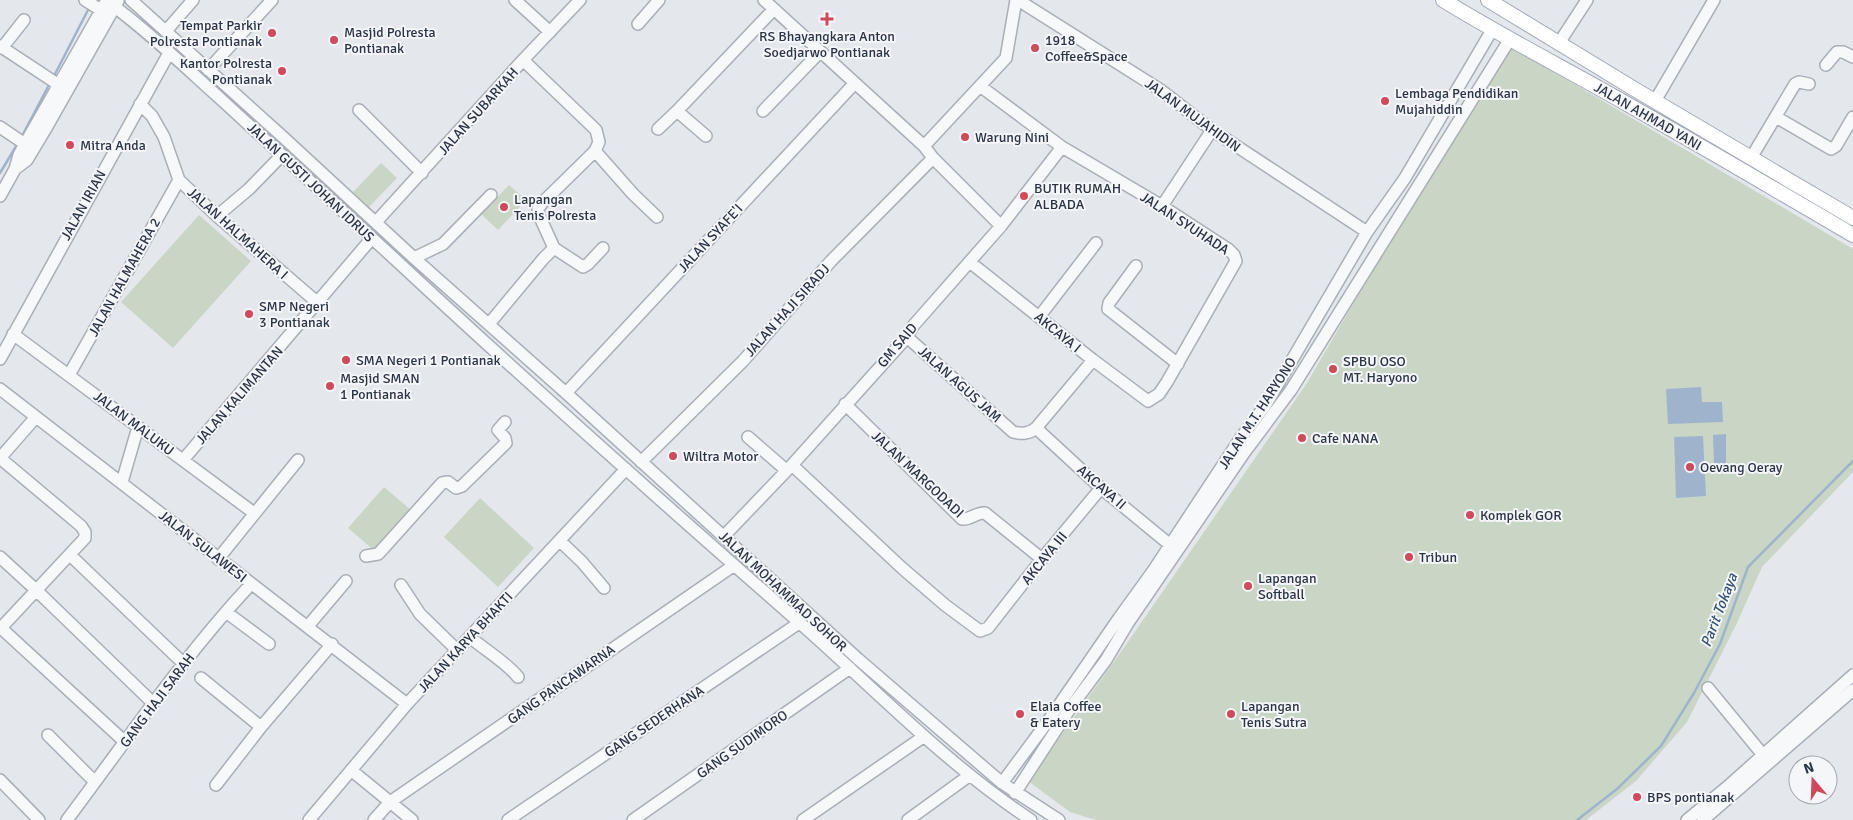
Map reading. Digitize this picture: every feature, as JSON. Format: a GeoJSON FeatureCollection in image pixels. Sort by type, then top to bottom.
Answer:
{"type":"FeatureCollection","features":[{"type":"Feature","properties":{"kind":"main road","name":"JALAN AHMAD YANI"},"geometry":{"type":"LineString","coordinates":[[1443,0],[1492,30],[1628,105],[1853,235]]}},
{"type":"Feature","properties":{"kind":"main road","name":"JALAN AHMAD YANI"},"geometry":{"type":"LineString","coordinates":[[1497,2],[1636,90],[1853,218]]}},
{"type":"Feature","properties":{"kind":"main road"},"geometry":{"type":"LineString","coordinates":[[1628,105],[1636,90]]}},
{"type":"Feature","properties":{"kind":"street","name":"JALAN GUSTI JOHAN IDRUS"},"geometry":{"type":"LineString","coordinates":[[85,0],[108,4],[168,53],[241,117],[506,360]]}},
{"type":"Feature","properties":{"kind":"street","name":"JALAN GUSTI JOHAN IDRUS"},"geometry":{"type":"LineString","coordinates":[[131,0],[414,258],[517,348]]}},
{"type":"Feature","properties":{"kind":"street"},"geometry":{"type":"LineString","coordinates":[[166,31],[192,0]]}},
{"type":"Feature","properties":{"kind":"street"},"geometry":{"type":"LineString","coordinates":[[208,70],[272,0]]}},
{"type":"Feature","properties":{"kind":"street"},"geometry":{"type":"LineString","coordinates":[[515,0],[550,32]]}},
{"type":"Feature","properties":{"kind":"street"},"geometry":{"type":"LineString","coordinates":[[638,24],[659,0]]}},
{"type":"Feature","properties":{"kind":"street"},"geometry":{"type":"LineString","coordinates":[[764,0],[924,146],[933,158],[1001,226]]}},
{"type":"Feature","properties":{"kind":"street"},"geometry":{"type":"LineString","coordinates":[[924,146],[1006,58],[1017,0]]}},
{"type":"Feature","properties":{"kind":"street","name":"JALAN MUJAHIDIN"},"geometry":{"type":"LineString","coordinates":[[1017,0],[1162,91],[1212,130],[1367,232]]}},
{"type":"Feature","properties":{"kind":"street"},"geometry":{"type":"LineString","coordinates":[[1559,43],[1587,0]]}},
{"type":"Feature","properties":{"kind":"street"},"geometry":{"type":"LineString","coordinates":[[1655,101],[1714,0]]}},
{"type":"Feature","properties":{"kind":"street","name":"JALAN SUBARKAH"},"geometry":{"type":"LineString","coordinates":[[376,222],[578,1]]}},
{"type":"Feature","properties":{"kind":"street"},"geometry":{"type":"LineString","coordinates":[[0,196],[15,169],[25,144],[108,4]]}},
{"type":"Feature","properties":{"kind":"street"},"geometry":{"type":"LineString","coordinates":[[15,169],[26,160],[45,130],[108,4]]}},
{"type":"Feature","properties":{"kind":"street"},"geometry":{"type":"LineString","coordinates":[[658,129],[774,9]]}},
{"type":"Feature","properties":{"kind":"street"},"geometry":{"type":"LineString","coordinates":[[24,20],[1,47],[59,84]]}},
{"type":"Feature","properties":{"kind":"street","name":"JALAN M.T. HARYONO"},"geometry":{"type":"LineString","coordinates":[[1002,783],[1052,725],[1123,620],[1169,544],[1212,491],[1240,439],[1265,406],[1339,283],[1367,232],[1405,178],[1492,30]]}},
{"type":"Feature","properties":{"kind":"street"},"geometry":{"type":"LineString","coordinates":[[1123,620],[1212,491],[1244,453],[1291,390],[1510,39]]}},
{"type":"Feature","properties":{"kind":"street"},"geometry":{"type":"LineString","coordinates":[[763,110],[820,52]]}},
{"type":"Feature","properties":{"kind":"street"},"geometry":{"type":"LineString","coordinates":[[1826,65],[1837,52],[1843,52],[1853,57]]}},
{"type":"Feature","properties":{"kind":"street","name":"JALAN IRIAN"},"geometry":{"type":"LineString","coordinates":[[0,359],[168,53]]}},
{"type":"Feature","properties":{"kind":"street"},"geometry":{"type":"LineString","coordinates":[[523,60],[596,130],[599,142],[594,151],[542,203],[538,209],[538,215],[554,248],[583,267],[603,248]]}},
{"type":"Feature","properties":{"kind":"street"},"geometry":{"type":"LineString","coordinates":[[1751,158],[1795,84],[1799,82],[1809,84]]}},
{"type":"Feature","properties":{"kind":"street","name":"JALAN SYAFE'I"},"geometry":{"type":"LineString","coordinates":[[566,393],[854,84]]}},
{"type":"Feature","properties":{"kind":"street","name":"JALAN SYUHADA"},"geometry":{"type":"LineString","coordinates":[[980,86],[1062,147],[1162,206],[1228,248],[1234,255],[1236,261],[1178,364],[1159,394],[1153,400],[1145,401]]}},
{"type":"Feature","properties":{"kind":"street","name":"JALAN HALMAHERA I"},"geometry":{"type":"LineString","coordinates":[[140,104],[152,116],[164,137],[178,180],[318,303]]}},
{"type":"Feature","properties":{"kind":"street"},"geometry":{"type":"LineString","coordinates":[[241,117],[250,107]]}},
{"type":"Feature","properties":{"kind":"street"},"geometry":{"type":"LineString","coordinates":[[359,110],[422,173]]}},
{"type":"Feature","properties":{"kind":"street"},"geometry":{"type":"LineString","coordinates":[[677,111],[706,136]]}},
{"type":"Feature","properties":{"kind":"street"},"geometry":{"type":"LineString","coordinates":[[1776,117],[1831,150],[1836,146],[1853,117]]}},
{"type":"Feature","properties":{"kind":"street"},"geometry":{"type":"LineString","coordinates":[[3,129],[25,144]]}},
{"type":"Feature","properties":{"kind":"street"},"geometry":{"type":"LineString","coordinates":[[1162,206],[1212,130]]}},
{"type":"Feature","properties":{"kind":"street","name":"GM SAID"},"geometry":{"type":"LineString","coordinates":[[724,536],[789,468],[907,336],[913,326],[971,263],[1062,147]]}},
{"type":"Feature","properties":{"kind":"street"},"geometry":{"type":"LineString","coordinates":[[594,151],[657,217]]}},
{"type":"Feature","properties":{"kind":"street"},"geometry":{"type":"LineString","coordinates":[[218,216],[249,189],[282,155]]}},
{"type":"Feature","properties":{"kind":"street","name":"JALAN HAJI SIRADJ"},"geometry":{"type":"LineString","coordinates":[[641,462],[742,361],[831,260],[933,158]]}},
{"type":"Feature","properties":{"kind":"street"},"geometry":{"type":"LineString","coordinates":[[1405,178],[1419,185]]}},
{"type":"Feature","properties":{"kind":"street","name":"JALAN HALMAHERA 2"},"geometry":{"type":"LineString","coordinates":[[69,375],[178,180]]}},
{"type":"Feature","properties":{"kind":"street"},"geometry":{"type":"LineString","coordinates":[[414,258],[444,244],[490,195]]}},
{"type":"Feature","properties":{"kind":"street","name":"JALAN KALIMANTAN"},"geometry":{"type":"LineString","coordinates":[[184,460],[372,238]]}},
{"type":"Feature","properties":{"kind":"street"},"geometry":{"type":"LineString","coordinates":[[1039,317],[1096,243]]}},
{"type":"Feature","properties":{"kind":"street"},"geometry":{"type":"LineString","coordinates":[[489,324],[554,248]]}},
{"type":"Feature","properties":{"kind":"street","name":"AKCAYA I"},"geometry":{"type":"LineString","coordinates":[[971,263],[1145,401]]}},
{"type":"Feature","properties":{"kind":"street"},"geometry":{"type":"LineString","coordinates":[[1136,266],[1109,303],[1108,309],[1178,364]]}},
{"type":"Feature","properties":{"kind":"street"},"geometry":{"type":"LineString","coordinates":[[1339,283],[1352,291]]}},
{"type":"Feature","properties":{"kind":"street","name":"JALAN MALUKU"},"geometry":{"type":"LineString","coordinates":[[13,334],[254,513]]}},
{"type":"Feature","properties":{"kind":"street","name":"JALAN AGUS JAM"},"geometry":{"type":"LineString","coordinates":[[907,336],[1013,432],[1024,434],[1036,428]]}},
{"type":"Feature","properties":{"kind":"street"},"geometry":{"type":"LineString","coordinates":[[506,360],[517,348]]}},
{"type":"Feature","properties":{"kind":"street","name":"JALAN MOHAMMAD SOHOR"},"geometry":{"type":"LineString","coordinates":[[517,348],[898,694],[1002,783],[1058,820]]}},
{"type":"Feature","properties":{"kind":"street","name":"JALAN MOHAMMAD SOHOR"},"geometry":{"type":"LineString","coordinates":[[506,360],[733,566],[850,668],[923,737],[1031,820]]}},
{"type":"Feature","properties":{"kind":"street"},"geometry":{"type":"LineString","coordinates":[[1036,428],[1092,360]]}},
{"type":"Feature","properties":{"kind":"street","name":"JALAN SULAWESI"},"geometry":{"type":"LineString","coordinates":[[0,389],[122,482],[218,559],[332,644],[407,704]]}},
{"type":"Feature","properties":{"kind":"street","name":"JALAN MARGODADI"},"geometry":{"type":"LineString","coordinates":[[845,404],[962,519],[968,519],[980,513],[985,513],[1042,559]]}},
{"type":"Feature","properties":{"kind":"street"},"geometry":{"type":"LineString","coordinates":[[36,416],[0,458],[81,526],[85,532],[85,538],[1,626],[125,742]]}},
{"type":"Feature","properties":{"kind":"street"},"geometry":{"type":"LineString","coordinates":[[366,556],[378,554],[442,483],[448,482],[456,488],[462,486],[506,443],[505,438],[498,430],[505,422]]}},
{"type":"Feature","properties":{"kind":"street"},"geometry":{"type":"LineString","coordinates":[[122,482],[138,427]]}},
{"type":"Feature","properties":{"kind":"street","name":"AKCAYA II"},"geometry":{"type":"LineString","coordinates":[[1036,428],[1101,488],[1169,544]]}},
{"type":"Feature","properties":{"kind":"street"},"geometry":{"type":"LineString","coordinates":[[748,438],[789,468]]}},
{"type":"Feature","properties":{"kind":"street"},"geometry":{"type":"LineString","coordinates":[[218,559],[298,460]]}},
{"type":"Feature","properties":{"kind":"street","name":"AKCAYA III"},"geometry":{"type":"LineString","coordinates":[[789,468],[945,605],[980,631],[988,628],[1101,488]]}},
{"type":"Feature","properties":{"kind":"street","name":"JALAN KARYA BHAKTI"},"geometry":{"type":"LineString","coordinates":[[308,820],[407,704],[626,469]]}},
{"type":"Feature","properties":{"kind":"street"},"geometry":{"type":"LineString","coordinates":[[676,514],[685,502]]}},
{"type":"Feature","properties":{"kind":"street"},"geometry":{"type":"LineString","coordinates":[[560,541],[582,562],[604,588]]}},
{"type":"Feature","properties":{"kind":"street"},"geometry":{"type":"LineString","coordinates":[[70,555],[184,663]]}},
{"type":"Feature","properties":{"kind":"street"},"geometry":{"type":"LineString","coordinates":[[0,557],[153,703]]}},
{"type":"Feature","properties":{"kind":"street","name":"GANG PANCAWARNA"},"geometry":{"type":"LineString","coordinates":[[374,820],[390,802],[733,566]]}},
{"type":"Feature","properties":{"kind":"street"},"geometry":{"type":"LineString","coordinates":[[308,626],[346,581]]}},
{"type":"Feature","properties":{"kind":"street","name":"GANG HAJI SARAH"},"geometry":{"type":"LineString","coordinates":[[67,820],[184,663],[251,584]]}},
{"type":"Feature","properties":{"kind":"street"},"geometry":{"type":"LineString","coordinates":[[401,585],[420,614],[457,650]]}},
{"type":"Feature","properties":{"kind":"street"},"geometry":{"type":"LineString","coordinates":[[226,612],[269,644]]}},
{"type":"Feature","properties":{"kind":"street","name":"GANG SEDERHANA"},"geometry":{"type":"LineString","coordinates":[[508,820],[799,623]]}},
{"type":"Feature","properties":{"kind":"street"},"geometry":{"type":"LineString","coordinates":[[470,637],[489,653],[508,665],[518,677]]}},
{"type":"Feature","properties":{"kind":"street"},"geometry":{"type":"LineString","coordinates":[[216,785],[332,644]]}},
{"type":"Feature","properties":{"kind":"street","name":"GANG SUDIMORO"},"geometry":{"type":"LineString","coordinates":[[633,820],[850,668]]}},
{"type":"Feature","properties":{"kind":"street"},"geometry":{"type":"LineString","coordinates":[[1687,820],[1763,756],[1853,675]]}},
{"type":"Feature","properties":{"kind":"street"},"geometry":{"type":"LineString","coordinates":[[200,678],[262,727]]}},
{"type":"Feature","properties":{"kind":"street"},"geometry":{"type":"LineString","coordinates":[[1708,688],[1763,756]]}},
{"type":"Feature","properties":{"kind":"street"},"geometry":{"type":"LineString","coordinates":[[1703,820],[1853,690]]}},
{"type":"Feature","properties":{"kind":"street"},"geometry":{"type":"LineString","coordinates":[[888,705],[898,694]]}},
{"type":"Feature","properties":{"kind":"street"},"geometry":{"type":"LineString","coordinates":[[1015,793],[1052,725]]}},
{"type":"Feature","properties":{"kind":"street"},"geometry":{"type":"LineString","coordinates":[[48,736],[95,782]]}},
{"type":"Feature","properties":{"kind":"street"},"geometry":{"type":"LineString","coordinates":[[803,820],[923,737]]}},
{"type":"Feature","properties":{"kind":"street"},"geometry":{"type":"LineString","coordinates":[[350,770],[412,820]]}},
{"type":"Feature","properties":{"kind":"street"},"geometry":{"type":"LineString","coordinates":[[908,820],[970,775]]}},
{"type":"Feature","properties":{"kind":"street"},"geometry":{"type":"LineString","coordinates":[[0,780],[39,820]]}},
{"type":"Feature","properties":{"kind":"green space"},"geometry":{"type":"Polygon","coordinates":[[[1505,43],[1853,249],[1853,472],[1762,567],[1736,625],[1687,722],[1636,781],[1586,820],[1096,820],[1070,812],[1028,781],[1123,649],[1307,383],[1505,43]]]}},
{"type":"Feature","properties":{"kind":"green space"},"geometry":{"type":"Polygon","coordinates":[[[381,163],[397,178],[369,207],[353,192],[381,163]]]}},
{"type":"Feature","properties":{"kind":"green space","name":"Lapangan Tenis Polresta"},"geometry":{"type":"Polygon","coordinates":[[[509,185],[526,200],[498,230],[481,214],[509,185]]]}},
{"type":"Feature","properties":{"kind":"green space"},"geometry":{"type":"Polygon","coordinates":[[[199,215],[251,261],[173,348],[121,302],[199,215]]]}},
{"type":"Feature","properties":{"kind":"green space"},"geometry":{"type":"Polygon","coordinates":[[[384,487],[411,510],[376,552],[348,528],[384,487]]]}},
{"type":"Feature","properties":{"kind":"green space"},"geometry":{"type":"Polygon","coordinates":[[[480,498],[534,548],[498,587],[444,537],[480,498]]]}},
{"type":"Feature","properties":{"kind":"water","name":"Oevang Oeray"},"geometry":{"type":"Polygon","coordinates":[[[1701,387],[1702,402],[1722,402],[1723,422],[1668,424],[1666,389],[1701,387]]]}},
{"type":"Feature","properties":{"kind":"water","name":"Oevang Oeray"},"geometry":{"type":"Polygon","coordinates":[[[1726,434],[1726,464],[1714,465],[1713,435],[1726,434]]]}},
{"type":"Feature","properties":{"kind":"water","name":"Oevang Oeray"},"geometry":{"type":"Polygon","coordinates":[[[1703,436],[1706,496],[1676,498],[1674,437],[1703,436]]]}},
{"type":"Feature","properties":{"kind":"waterway"},"geometry":{"type":"LineString","coordinates":[[54,76],[89,8]]}},
{"type":"Feature","properties":{"kind":"waterway"},"geometry":{"type":"LineString","coordinates":[[21,138],[50,83]]}},
{"type":"Feature","properties":{"kind":"waterway"},"geometry":{"type":"LineString","coordinates":[[0,173],[18,143]]}},
{"type":"Feature","properties":{"kind":"waterway","name":"Parit Tokaya"},"geometry":{"type":"LineString","coordinates":[[1577,820],[1617,789],[1661,746],[1694,693],[1720,644],[1748,567],[1853,461]]}},
{"type":"Feature","properties":{"kind":"place","name":"RS Bhayangkara Anton Soedjarwo Pontianak"},"geometry":{"type":"Point","coordinates":[827,19]}},
{"type":"Feature","properties":{"kind":"place","name":"Tempat Parkir Polresta Pontianak"},"geometry":{"type":"Point","coordinates":[272,33]}},
{"type":"Feature","properties":{"kind":"place","name":"Masjid Polresta Pontianak"},"geometry":{"type":"Point","coordinates":[334,40]}},
{"type":"Feature","properties":{"kind":"place","name":"1918 Coffee&Space"},"geometry":{"type":"Point","coordinates":[1035,48]}},
{"type":"Feature","properties":{"kind":"place","name":"Kantor Polresta Pontianak"},"geometry":{"type":"Point","coordinates":[282,71]}},
{"type":"Feature","properties":{"kind":"place","name":"Lembaga Pendidikan Mujahiddin"},"geometry":{"type":"Point","coordinates":[1385,101]}},
{"type":"Feature","properties":{"kind":"place","name":"Warung Nini"},"geometry":{"type":"Point","coordinates":[965,137]}},
{"type":"Feature","properties":{"kind":"place","name":"Mitra Anda"},"geometry":{"type":"Point","coordinates":[70,145]}},
{"type":"Feature","properties":{"kind":"place","name":"BUTIK RUMAH ALBADA"},"geometry":{"type":"Point","coordinates":[1024,196]}},
{"type":"Feature","properties":{"kind":"place","name":"Lapangan Tenis Polresta"},"geometry":{"type":"Point","coordinates":[504,207]}},
{"type":"Feature","properties":{"kind":"place","name":"SMP Negeri 3 Pontianak"},"geometry":{"type":"Point","coordinates":[249,314]}},
{"type":"Feature","properties":{"kind":"place","name":"SMA Negeri 1 Pontianak"},"geometry":{"type":"Point","coordinates":[346,360]}},
{"type":"Feature","properties":{"kind":"place","name":"SPBU OSO MT. Haryono"},"geometry":{"type":"Point","coordinates":[1333,369]}},
{"type":"Feature","properties":{"kind":"place","name":"Masjid SMAN 1 Pontianak"},"geometry":{"type":"Point","coordinates":[330,386]}},
{"type":"Feature","properties":{"kind":"place","name":"Cafe NANA"},"geometry":{"type":"Point","coordinates":[1302,438]}},
{"type":"Feature","properties":{"kind":"place","name":"Wiltra Motor"},"geometry":{"type":"Point","coordinates":[673,456]}},
{"type":"Feature","properties":{"kind":"place","name":"Oevang Oeray"},"geometry":{"type":"Point","coordinates":[1690,467]}},
{"type":"Feature","properties":{"kind":"place","name":"Komplek GOR"},"geometry":{"type":"Point","coordinates":[1470,515]}},
{"type":"Feature","properties":{"kind":"place","name":"Tribun"},"geometry":{"type":"Point","coordinates":[1409,557]}},
{"type":"Feature","properties":{"kind":"place","name":"Lapangan Softball"},"geometry":{"type":"Point","coordinates":[1248,586]}},
{"type":"Feature","properties":{"kind":"place","name":"Elaia Coffee & Eatery"},"geometry":{"type":"Point","coordinates":[1020,714]}},
{"type":"Feature","properties":{"kind":"place","name":"Lapangan Tenis Sutra"},"geometry":{"type":"Point","coordinates":[1231,714]}},
{"type":"Feature","properties":{"kind":"place","name":"BPS pontianak"},"geometry":{"type":"Point","coordinates":[1637,797]}}]}
